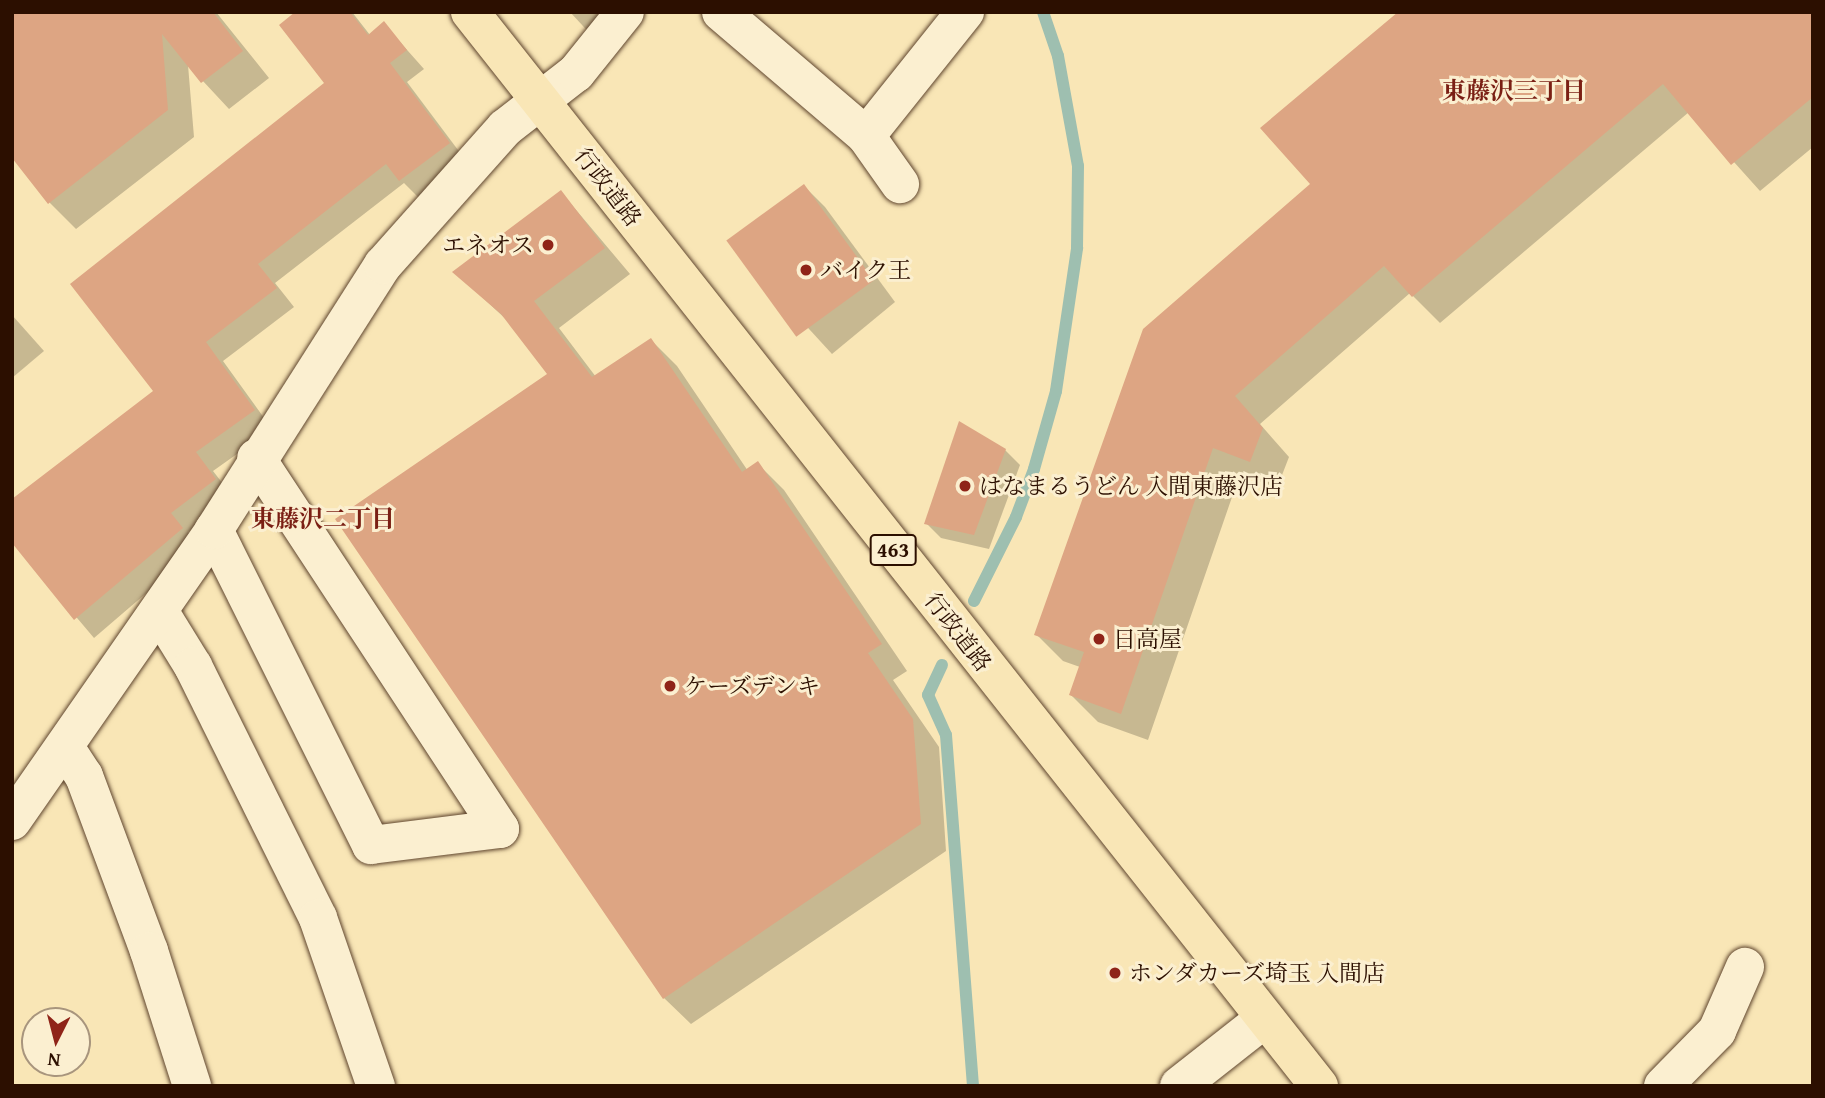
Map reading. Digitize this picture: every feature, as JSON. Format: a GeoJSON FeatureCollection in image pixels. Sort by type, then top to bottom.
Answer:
{"type":"FeatureCollection","features":[{"type":"Feature","properties":{"kind":"highway","name":"行政道路"},"geometry":{"type":"LineString","coordinates":[[470,12],[1319,1086]]}},
{"type":"Feature","properties":{"kind":"street"},"geometry":{"type":"LineString","coordinates":[[12,821],[214,530],[256,458],[383,265],[505,128],[576,73],[625,12]]}},
{"type":"Feature","properties":{"kind":"street"},"geometry":{"type":"LineString","coordinates":[[721,12],[866,136],[900,184]]}},
{"type":"Feature","properties":{"kind":"street"},"geometry":{"type":"LineString","coordinates":[[866,136],[946,18]]}},
{"type":"Feature","properties":{"kind":"street"},"geometry":{"type":"LineString","coordinates":[[214,530],[371,845],[500,830],[256,458]]}},
{"type":"Feature","properties":{"kind":"street"},"geometry":{"type":"LineString","coordinates":[[159,611],[193,666],[318,918],[376,1086]]}},
{"type":"Feature","properties":{"kind":"street"},"geometry":{"type":"LineString","coordinates":[[65,747],[94,801],[149,951],[192,1086]]}},
{"type":"Feature","properties":{"kind":"street"},"geometry":{"type":"LineString","coordinates":[[1663,1086],[1717,1031],[1745,967]]}},
{"type":"Feature","properties":{"kind":"street"},"geometry":{"type":"LineString","coordinates":[[1179,1086],[1264,1019]]}},
{"type":"Feature","properties":{"kind":"building"},"geometry":{"type":"Polygon","coordinates":[[[12,12],[213,12],[243,51],[201,83],[162,34],[168,110],[48,204],[12,158],[12,12]]]}},
{"type":"Feature","properties":{"kind":"building"},"geometry":{"type":"Polygon","coordinates":[[[295,12],[350,12],[368,35],[384,21],[407,50],[390,63],[450,143],[399,181],[386,164],[258,264],[277,288],[206,342],[255,410],[196,452],[216,479],[171,513],[183,528],[74,620],[12,543],[12,499],[153,391],[70,284],[324,83],[279,25],[295,12]]]}},
{"type":"Feature","properties":{"kind":"building"},"geometry":{"type":"Polygon","coordinates":[[[1398,12],[1813,12],[1813,97],[1731,165],[1663,84],[1412,297],[1384,266],[1235,396],[1263,428],[1250,462],[1213,448],[1121,714],[1069,695],[1084,652],[1034,635],[1143,329],[1310,184],[1260,128],[1398,12]]]}},
{"type":"Feature","properties":{"kind":"building"},"geometry":{"type":"Polygon","coordinates":[[[804,184],[874,280],[796,337],[726,240],[804,184]]]}},
{"type":"Feature","properties":{"kind":"building","name":"ケーズデンキ"},"geometry":{"type":"Polygon","coordinates":[[[561,190],[605,248],[534,301],[592,377],[651,338],[742,472],[758,461],[882,644],[868,653],[913,719],[921,824],[663,999],[335,519],[547,374],[501,314],[452,272],[561,190]]]}},
{"type":"Feature","properties":{"kind":"building","name":"はなまるうどん 入間東藤沢店"},"geometry":{"type":"Polygon","coordinates":[[[959,421],[1006,449],[974,535],[924,524],[959,421]]]}},
{"type":"Feature","properties":{"kind":"waterway"},"geometry":{"type":"LineString","coordinates":[[974,601],[1016,517],[1034,469],[1056,391],[1077,248],[1078,166],[1058,56],[1043,12]]}},
{"type":"Feature","properties":{"kind":"waterway"},"geometry":{"type":"LineString","coordinates":[[942,665],[928,695],[946,735],[973,1086]]}},
{"type":"Feature","properties":{"kind":"place","name":"エネオス"},"geometry":{"type":"Point","coordinates":[548,245]}},
{"type":"Feature","properties":{"kind":"place","name":"バイク王"},"geometry":{"type":"Point","coordinates":[806,270]}},
{"type":"Feature","properties":{"kind":"place","name":"はなまるうどん 入間東藤沢店"},"geometry":{"type":"Point","coordinates":[965,486]}},
{"type":"Feature","properties":{"kind":"place","name":"日高屋"},"geometry":{"type":"Point","coordinates":[1099,639]}},
{"type":"Feature","properties":{"kind":"place","name":"ケーズデンキ"},"geometry":{"type":"Point","coordinates":[670,686]}},
{"type":"Feature","properties":{"kind":"place","name":"ホンダカーズ埼玉 入間店"},"geometry":{"type":"Point","coordinates":[1115,973]}},
{"type":"Feature","properties":{"kind":"district","name":"東藤沢三丁目"},"geometry":{"type":"Point","coordinates":[1514,91]}},
{"type":"Feature","properties":{"kind":"district","name":"東藤沢二丁目"},"geometry":{"type":"Point","coordinates":[323,519]}}]}
